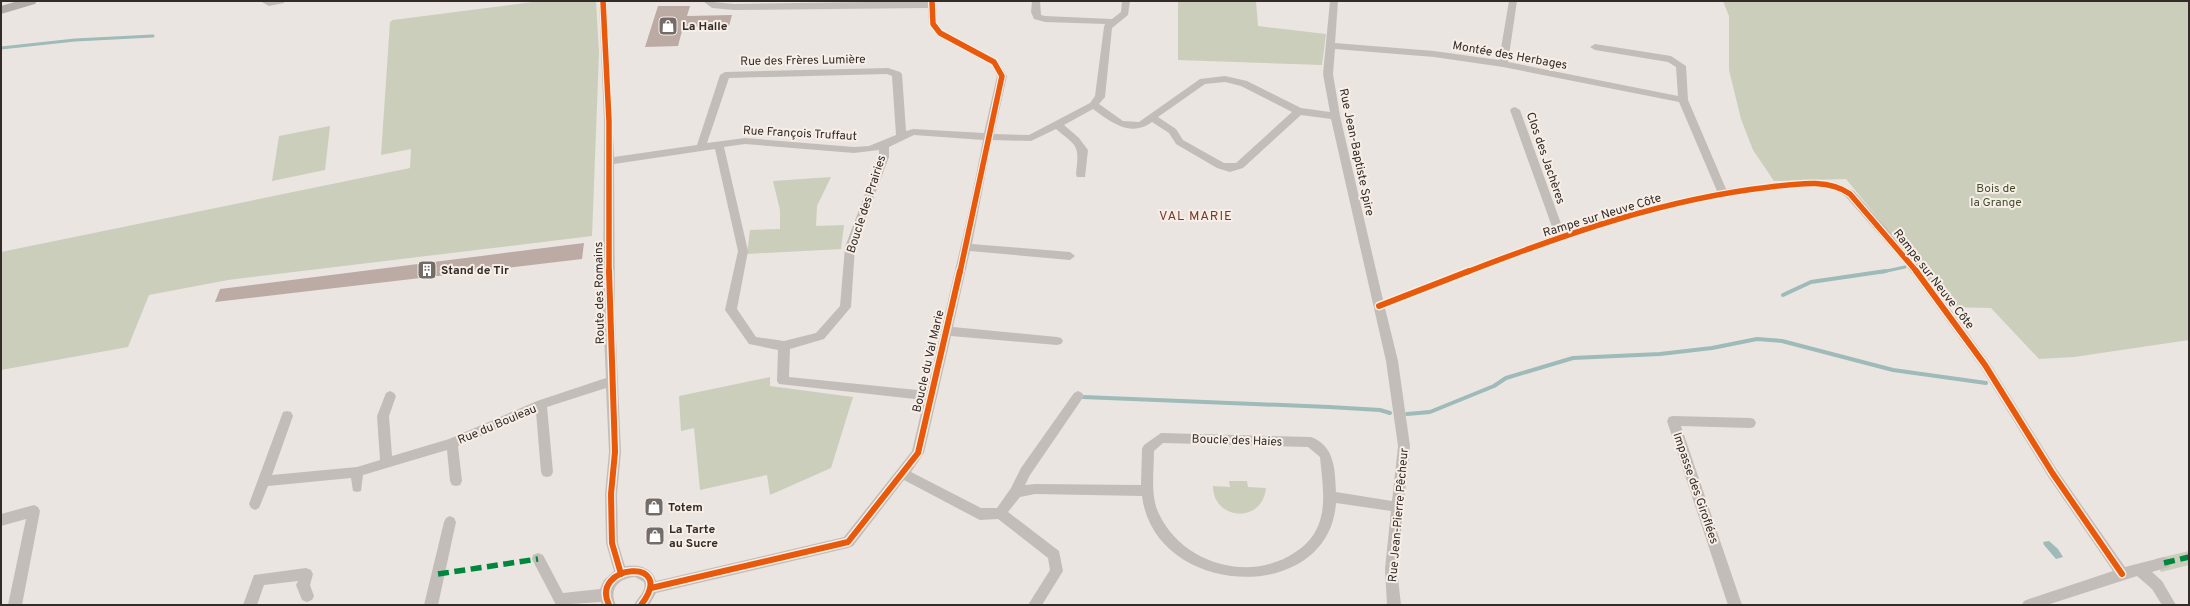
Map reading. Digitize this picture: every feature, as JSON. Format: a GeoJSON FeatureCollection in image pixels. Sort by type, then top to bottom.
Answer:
{"type":"FeatureCollection","features":[{"type":"Feature","properties":{"kind":"main road"},"geometry":{"type":"LineString","coordinates":[[1,3],[8,1]]}},
{"type":"Feature","properties":{"kind":"main road"},"geometry":{"type":"LineString","coordinates":[[1,10],[32,1]]}},
{"type":"Feature","properties":{"kind":"street"},"geometry":{"type":"LineString","coordinates":[[264,1],[269,3],[281,1]]}},
{"type":"Feature","properties":{"kind":"street","name":"Route des Romains"},"geometry":{"type":"LineString","coordinates":[[603,1],[605,11],[608,161],[609,316],[615,452],[611,494],[612,543],[621,574]]}},
{"type":"Feature","properties":{"kind":"street","name":"Route des Romains"},"geometry":{"type":"LineString","coordinates":[[605,11],[607,1]]}},
{"type":"Feature","properties":{"kind":"street"},"geometry":{"type":"LineString","coordinates":[[707,1],[715,6],[734,7],[932,3]]}},
{"type":"Feature","properties":{"kind":"street"},"geometry":{"type":"LineString","coordinates":[[1036,1],[1035,12],[1037,17],[1113,22]]}},
{"type":"Feature","properties":{"kind":"street"},"geometry":{"type":"LineString","coordinates":[[1126,1],[1125,12],[1119,19],[1108,27],[1100,97],[1093,104],[1121,124],[1140,125],[1152,118],[1202,81],[1225,79],[1244,83],[1299,111],[1335,116]]}},
{"type":"Feature","properties":{"kind":"street","name":"Rue Jean-Baptiste Spire"},"geometry":{"type":"LineString","coordinates":[[1334,1],[1328,74],[1335,116],[1379,306]]}},
{"type":"Feature","properties":{"kind":"street"},"geometry":{"type":"LineString","coordinates":[[1503,64],[1513,1]]}},
{"type":"Feature","properties":{"kind":"street","name":"Boucle du Val Marie"},"geometry":{"type":"LineString","coordinates":[[651,588],[848,542],[918,453],[1002,76],[994,62],[940,33],[933,24],[932,3]]}},
{"type":"Feature","properties":{"kind":"street","name":"Montée des Herbages"},"geometry":{"type":"LineString","coordinates":[[1330,46],[1434,54],[1503,64],[1683,100]]}},
{"type":"Feature","properties":{"kind":"street"},"geometry":{"type":"LineString","coordinates":[[1594,47],[1671,59],[1678,62],[1681,66],[1683,100],[1722,192]]}},
{"type":"Feature","properties":{"kind":"street","name":"Rue des Frères Lumière"},"geometry":{"type":"LineString","coordinates":[[701,147],[725,74],[888,71],[897,74],[901,135]]}},
{"type":"Feature","properties":{"kind":"street","name":"Rue François Truffaut"},"geometry":{"type":"LineString","coordinates":[[608,161],[745,141],[854,150],[869,149],[884,144],[901,135],[913,132],[1022,140],[1031,138],[1093,104]]}},
{"type":"Feature","properties":{"kind":"street","name":"Clos des Jachères"},"geometry":{"type":"LineString","coordinates":[[1515,110],[1561,238]]}},
{"type":"Feature","properties":{"kind":"street"},"geometry":{"type":"LineString","coordinates":[[1152,118],[1173,131],[1179,142],[1221,166],[1230,168],[1239,166],[1299,111]]}},
{"type":"Feature","properties":{"kind":"street"},"geometry":{"type":"LineString","coordinates":[[1057,124],[1076,140],[1083,150],[1081,174]]}},
{"type":"Feature","properties":{"kind":"street","name":"Boucle des Prairies"},"geometry":{"type":"LineString","coordinates":[[719,145],[743,251],[731,310],[753,341],[784,346],[820,336],[845,307],[850,247],[884,157],[884,144]]}},
{"type":"Feature","properties":{"kind":"street","name":"Rampe sur Neuve Côte"},"geometry":{"type":"LineString","coordinates":[[1379,306],[1561,238],[1646,211],[1722,192],[1798,185],[1836,185],[1844,188],[1909,261],[1985,364],[2053,474],[2122,574]]}},
{"type":"Feature","properties":{"kind":"street"},"geometry":{"type":"LineString","coordinates":[[965,247],[1070,256]]}},
{"type":"Feature","properties":{"kind":"street","name":"Rue Jean-Pierre Pêcheur"},"geometry":{"type":"LineString","coordinates":[[1379,306],[1392,361],[1404,446],[1391,569],[1394,605]]}},
{"type":"Feature","properties":{"kind":"street"},"geometry":{"type":"LineString","coordinates":[[946,331],[1057,341]]}},
{"type":"Feature","properties":{"kind":"street"},"geometry":{"type":"LineString","coordinates":[[784,346],[783,381],[931,396]]}},
{"type":"Feature","properties":{"kind":"street","name":"Rue du Bouleau"},"geometry":{"type":"LineString","coordinates":[[264,481],[357,472],[386,464],[452,443],[541,404],[613,381]]}},
{"type":"Feature","properties":{"kind":"street"},"geometry":{"type":"LineString","coordinates":[[386,464],[383,416],[390,396]]}},
{"type":"Feature","properties":{"kind":"street"},"geometry":{"type":"LineString","coordinates":[[1000,513],[1016,492],[1025,472],[1078,396]]}},
{"type":"Feature","properties":{"kind":"street","name":"Rue du Bouleau"},"geometry":{"type":"LineString","coordinates":[[541,404],[547,472]]}},
{"type":"Feature","properties":{"kind":"street"},"geometry":{"type":"LineString","coordinates":[[256,504],[287,416]]}},
{"type":"Feature","properties":{"kind":"street","name":"Impasse des Giroflées"},"geometry":{"type":"LineString","coordinates":[[1735,605],[1673,422],[1750,423]]}},
{"type":"Feature","properties":{"kind":"street","name":"Boucle des Haies"},"geometry":{"type":"LineString","coordinates":[[1161,438],[1237,439],[1311,442],[1326,455],[1330,497],[1325,525],[1311,548],[1299,558],[1278,569],[1249,574],[1228,573],[1207,567],[1180,552],[1166,538],[1154,518],[1147,491],[1148,449],[1161,438]]}},
{"type":"Feature","properties":{"kind":"street","name":"Rue du Bouleau"},"geometry":{"type":"LineString","coordinates":[[452,443],[456,481]]}},
{"type":"Feature","properties":{"kind":"street"},"geometry":{"type":"LineString","coordinates":[[357,472],[357,487]]}},
{"type":"Feature","properties":{"kind":"street"},"geometry":{"type":"LineString","coordinates":[[902,473],[980,514],[1000,513],[1054,555],[1057,571],[1035,605]]}},
{"type":"Feature","properties":{"kind":"street"},"geometry":{"type":"LineString","coordinates":[[1016,492],[1035,489],[1147,491]]}},
{"type":"Feature","properties":{"kind":"street"},"geometry":{"type":"LineString","coordinates":[[1330,497],[1398,507]]}},
{"type":"Feature","properties":{"kind":"street"},"geometry":{"type":"LineString","coordinates":[[1,520],[34,511],[15,605]]}},
{"type":"Feature","properties":{"kind":"street"},"geometry":{"type":"LineString","coordinates":[[431,605],[450,522]]}},
{"type":"Feature","properties":{"kind":"street"},"geometry":{"type":"LineString","coordinates":[[538,560],[557,603],[607,600],[610,583],[621,574],[632,570],[642,572],[650,578],[651,588],[649,595],[641,605]]}},
{"type":"Feature","properties":{"kind":"street"},"geometry":{"type":"LineString","coordinates":[[2029,605],[2122,574],[2164,563]]}},
{"type":"Feature","properties":{"kind":"street"},"geometry":{"type":"LineString","coordinates":[[2140,570],[2157,585],[2169,605]]}},
{"type":"Feature","properties":{"kind":"street"},"geometry":{"type":"LineString","coordinates":[[250,605],[255,577],[306,574],[303,585],[307,596]]}},
{"type":"Feature","properties":{"kind":"green space"},"geometry":{"type":"Polygon","coordinates":[[[540,1],[596,1],[599,53],[592,236],[228,280],[149,295],[128,347],[1,370],[1,252],[410,168],[411,149],[381,155],[390,22],[393,20],[540,1]]]}},
{"type":"Feature","properties":{"kind":"green space"},"geometry":{"type":"Polygon","coordinates":[[[1178,1],[1256,1],[1258,26],[1326,34],[1322,65],[1178,60],[1178,1]]]}},
{"type":"Feature","properties":{"kind":"green space","name":"Bois de la Grange"},"geometry":{"type":"Polygon","coordinates":[[[1723,1],[2189,1],[2189,340],[2074,357],[2039,359],[1991,308],[1951,307],[1846,179],[1774,181],[1753,150],[1741,119],[1729,70],[1729,16],[1723,1]]]}},
{"type":"Feature","properties":{"kind":"green space"},"geometry":{"type":"Polygon","coordinates":[[[330,126],[325,170],[272,181],[279,136],[330,126]]]}},
{"type":"Feature","properties":{"kind":"green space"},"geometry":{"type":"Polygon","coordinates":[[[831,177],[817,206],[816,226],[844,225],[841,249],[747,254],[750,230],[780,229],[780,210],[773,181],[831,177]]]}},
{"type":"Feature","properties":{"kind":"green space"},"geometry":{"type":"Polygon","coordinates":[[[770,377],[770,386],[853,397],[831,468],[770,495],[767,475],[700,490],[694,428],[681,431],[679,396],[770,377]]]}},
{"type":"Feature","properties":{"kind":"green space"},"geometry":{"type":"Polygon","coordinates":[[[1229,481],[1247,481],[1248,487],[1266,488],[1263,500],[1256,508],[1247,513],[1238,514],[1229,511],[1221,506],[1215,497],[1213,486],[1230,487],[1229,481]]]}},
{"type":"Feature","properties":{"kind":"green space"},"geometry":{"type":"Polygon","coordinates":[[[2189,551],[2189,565],[2161,572],[2155,559],[2189,551]]]}},
{"type":"Feature","properties":{"kind":"water"},"geometry":{"type":"Polygon","coordinates":[[[2049,541],[2058,549],[2063,557],[2056,559],[2044,545],[2043,542],[2049,541]]]}},
{"type":"Feature","properties":{"kind":"building","name":"La Halle"},"geometry":{"type":"Polygon","coordinates":[[[658,6],[690,6],[687,16],[732,15],[729,26],[683,27],[678,46],[645,47],[658,6]]]}},
{"type":"Feature","properties":{"kind":"building","name":"Stand de Tir"},"geometry":{"type":"Polygon","coordinates":[[[584,243],[582,259],[215,302],[220,289],[584,243]]]}},
{"type":"Feature","properties":{"kind":"waterway"},"geometry":{"type":"LineString","coordinates":[[1,48],[75,40],[153,36]]}},
{"type":"Feature","properties":{"kind":"waterway"},"geometry":{"type":"LineString","coordinates":[[1882,272],[1905,267]]}},
{"type":"Feature","properties":{"kind":"waterway"},"geometry":{"type":"LineString","coordinates":[[1783,295],[1811,282],[1886,271]]}},
{"type":"Feature","properties":{"kind":"waterway"},"geometry":{"type":"LineString","coordinates":[[1407,414],[1430,412],[1494,386],[1506,378],[1573,358],[1660,354],[1712,348],[1757,339],[1782,341],[1893,370],[1986,383]]}},
{"type":"Feature","properties":{"kind":"waterway"},"geometry":{"type":"LineString","coordinates":[[1083,397],[1329,407],[1380,410],[1390,413]]}},
{"type":"Feature","properties":{"kind":"marked path"},"geometry":{"type":"LineString","coordinates":[[2164,563],[2189,557]]}},
{"type":"Feature","properties":{"kind":"marked path"},"geometry":{"type":"LineString","coordinates":[[438,574],[538,559]]}},
{"type":"Feature","properties":{"kind":"cycle path"},"geometry":{"type":"LineString","coordinates":[[603,1],[609,121],[609,316],[615,452],[611,494],[612,543],[621,574]]}},
{"type":"Feature","properties":{"kind":"cycle path"},"geometry":{"type":"LineString","coordinates":[[651,588],[848,542],[918,453],[975,206],[988,137],[1002,76],[994,62],[940,33],[933,24],[932,1]]}},
{"type":"Feature","properties":{"kind":"cycle path"},"geometry":{"type":"LineString","coordinates":[[1379,306],[1529,248],[1632,214],[1684,201],[1737,191],[1805,184],[1821,184],[1837,187],[1850,194],[1909,261],[1985,365],[2053,474],[2122,574]]}},
{"type":"Feature","properties":{"kind":"cycle path"},"geometry":{"type":"LineString","coordinates":[[609,605],[606,594],[609,584],[617,576],[626,571],[643,573],[649,578],[651,586],[649,595],[641,605]]}},
{"type":"Feature","properties":{"kind":"place","name":"La Halle"},"geometry":{"type":"Point","coordinates":[668,26]}},
{"type":"Feature","properties":{"kind":"place","name":"Stand de Tir"},"geometry":{"type":"Point","coordinates":[427,270]}},
{"type":"Feature","properties":{"kind":"place","name":"Totem"},"geometry":{"type":"Point","coordinates":[654,507]}},
{"type":"Feature","properties":{"kind":"place","name":"La Tarte au Sucre"},"geometry":{"type":"Point","coordinates":[655,536]}},
{"type":"Feature","properties":{"kind":"district","name":"VAL MARIE"},"geometry":{"type":"Point","coordinates":[1196,215]}}]}
